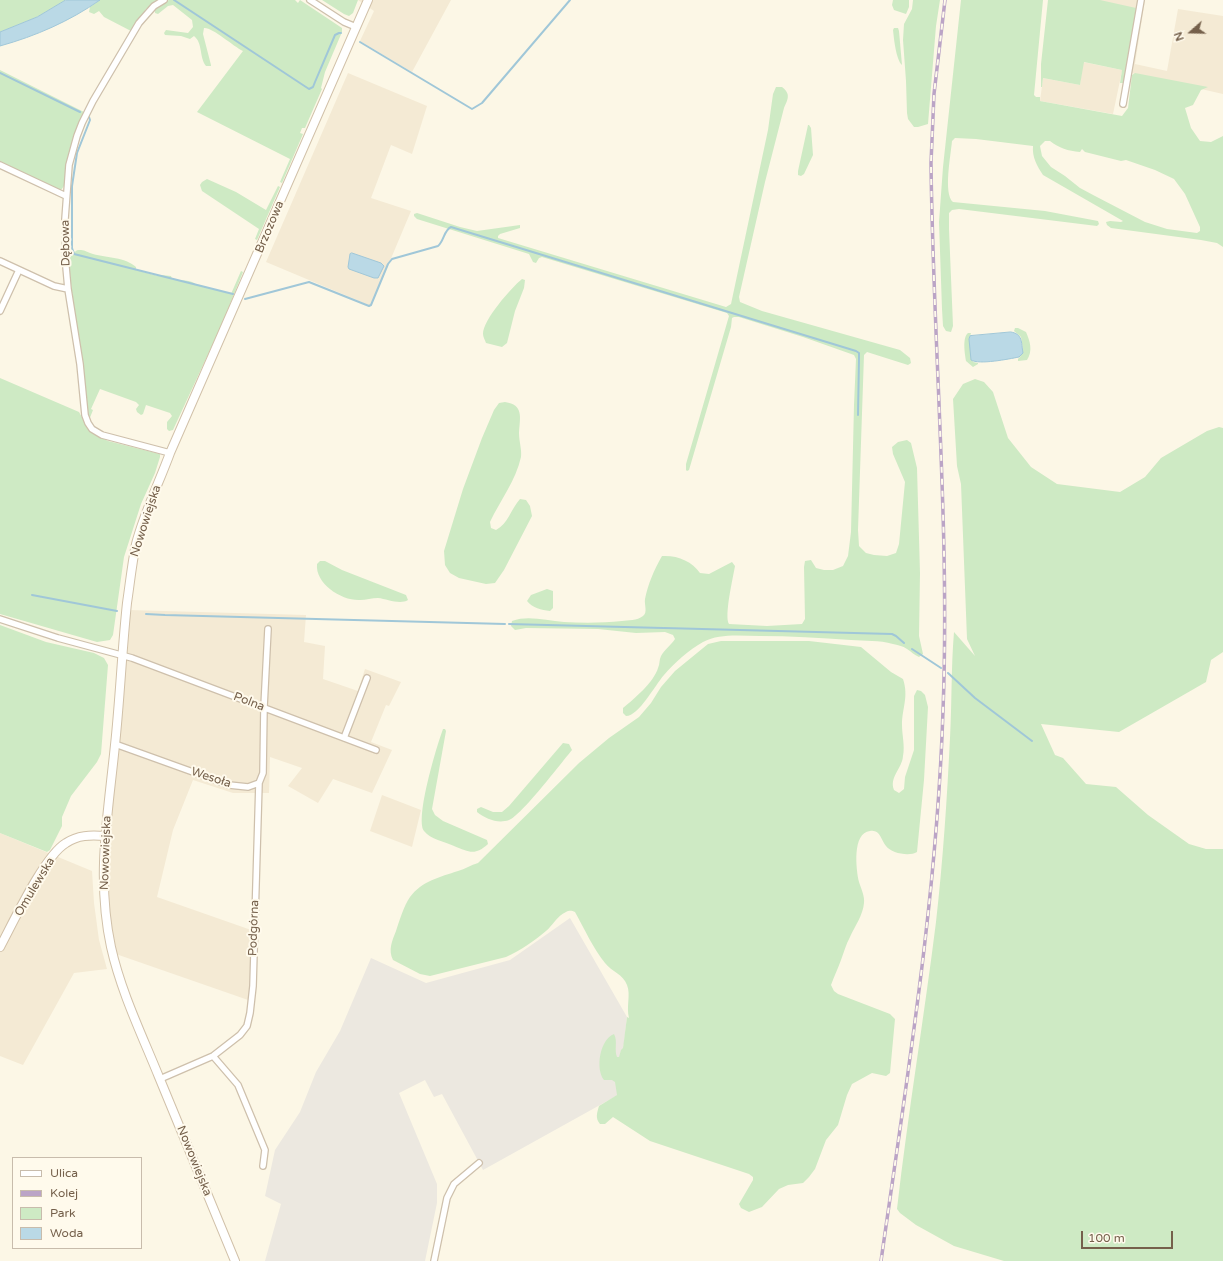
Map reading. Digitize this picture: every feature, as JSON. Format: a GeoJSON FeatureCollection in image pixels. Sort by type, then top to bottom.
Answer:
{"type":"FeatureCollection","features":[{"type":"Feature","properties":{"kind":"main road","name":"Brzozowa"},"geometry":{"type":"LineString","coordinates":[[170,453],[368,0]]}},
{"type":"Feature","properties":{"kind":"main road","name":"Nowowiejska"},"geometry":{"type":"LineString","coordinates":[[170,453],[145,519],[132,565],[105,836],[103,869],[104,899],[112,948],[126,995],[235,1261]]}},
{"type":"Feature","properties":{"kind":"main road","name":"Omulewska"},"geometry":{"type":"LineString","coordinates":[[0,948],[38,877],[50,859],[65,843],[76,838],[88,835],[105,836]]}},
{"type":"Feature","properties":{"kind":"street","name":"Dębowa"},"geometry":{"type":"LineString","coordinates":[[164,0],[154,6],[135,30],[82,123],[69,165],[66,196],[65,241],[68,289],[80,364],[85,415],[88,423],[96,432],[107,437],[170,453]]}},
{"type":"Feature","properties":{"kind":"street"},"geometry":{"type":"LineString","coordinates":[[310,0],[344,22],[356,27]]}},
{"type":"Feature","properties":{"kind":"street"},"geometry":{"type":"LineString","coordinates":[[1123,104],[1141,0]]}},
{"type":"Feature","properties":{"kind":"street"},"geometry":{"type":"LineString","coordinates":[[0,165],[66,196]]}},
{"type":"Feature","properties":{"kind":"street"},"geometry":{"type":"LineString","coordinates":[[0,261],[54,286],[68,289]]}},
{"type":"Feature","properties":{"kind":"street"},"geometry":{"type":"LineString","coordinates":[[0,311],[19,270]]}},
{"type":"Feature","properties":{"kind":"street","name":"Polna"},"geometry":{"type":"LineString","coordinates":[[0,618],[58,638],[122,656],[264,707],[376,750]]}},
{"type":"Feature","properties":{"kind":"street"},"geometry":{"type":"LineString","coordinates":[[259,783],[263,774],[264,707],[268,629]]}},
{"type":"Feature","properties":{"kind":"street"},"geometry":{"type":"LineString","coordinates":[[344,738],[367,678]]}},
{"type":"Feature","properties":{"kind":"street","name":"Wesoła"},"geometry":{"type":"LineString","coordinates":[[115,744],[229,785],[248,787],[259,783]]}},
{"type":"Feature","properties":{"kind":"street","name":"Podgórna"},"geometry":{"type":"LineString","coordinates":[[160,1079],[212,1056],[240,1035],[247,1026],[253,986],[259,783]]}},
{"type":"Feature","properties":{"kind":"street"},"geometry":{"type":"LineString","coordinates":[[212,1056],[238,1085],[264,1150],[263,1166]]}},
{"type":"Feature","properties":{"kind":"street"},"geometry":{"type":"LineString","coordinates":[[434,1261],[447,1198],[454,1184],[479,1163]]}},
{"type":"Feature","properties":{"kind":"shaded area"},"geometry":{"type":"Polygon","coordinates":[[[358,0],[451,0],[412,72],[360,41],[374,11],[358,0]]]}},
{"type":"Feature","properties":{"kind":"shaded area"},"geometry":{"type":"Polygon","coordinates":[[[1074,0],[1145,0],[1135,64],[1167,71],[1178,9],[1223,16],[1223,94],[1122,71],[1113,114],[1040,101],[1043,78],[1080,85],[1083,62],[1122,70],[1074,0]]]}},
{"type":"Feature","properties":{"kind":"shaded area"},"geometry":{"type":"Polygon","coordinates":[[[348,73],[427,106],[412,154],[391,145],[371,198],[411,211],[371,306],[266,262],[348,73]]]}},
{"type":"Feature","properties":{"kind":"shaded area"},"geometry":{"type":"Polygon","coordinates":[[[128,610],[306,615],[304,642],[325,646],[323,679],[358,691],[365,669],[401,682],[389,706],[386,705],[371,742],[392,750],[372,793],[333,779],[318,803],[288,786],[302,768],[270,757],[269,793],[233,793],[193,780],[173,830],[157,897],[254,931],[251,1001],[113,953],[107,918],[109,795],[128,610]]]}},
{"type":"Feature","properties":{"kind":"shaded area"},"geometry":{"type":"Polygon","coordinates":[[[382,795],[421,810],[412,847],[370,831],[382,795]]]}},
{"type":"Feature","properties":{"kind":"shaded area"},"geometry":{"type":"Polygon","coordinates":[[[0,833],[92,871],[94,903],[99,940],[107,969],[74,973],[23,1065],[0,1056],[0,833]]]}},
{"type":"Feature","properties":{"kind":"shaded area"},"geometry":{"type":"Polygon","coordinates":[[[570,918],[627,1017],[618,1095],[483,1170],[442,1094],[434,1097],[425,1080],[399,1093],[437,1184],[437,1203],[425,1261],[265,1261],[281,1204],[265,1196],[275,1150],[300,1112],[316,1072],[340,1031],[371,958],[426,983],[510,960],[570,918]]]}},
{"type":"Feature","properties":{"kind":"green space"},"geometry":{"type":"Polygon","coordinates":[[[0,0],[66,0],[37,17],[0,32],[0,0]]]}},
{"type":"Feature","properties":{"kind":"green space"},"geometry":{"type":"Polygon","coordinates":[[[100,0],[158,0],[146,9],[131,31],[104,17],[99,11],[94,14],[89,12],[90,7],[100,0]]]}},
{"type":"Feature","properties":{"kind":"green space"},"geometry":{"type":"Polygon","coordinates":[[[169,0],[295,0],[298,3],[300,0],[342,28],[342,32],[325,72],[322,89],[305,128],[302,128],[300,133],[303,134],[282,183],[280,182],[290,159],[197,112],[243,51],[212,30],[204,28],[203,34],[211,65],[206,66],[202,58],[199,42],[194,36],[190,39],[181,36],[165,35],[164,33],[166,30],[188,33],[193,27],[192,20],[173,5],[168,6],[158,14],[155,13],[155,8],[169,0]]]}},
{"type":"Feature","properties":{"kind":"green space"},"geometry":{"type":"Polygon","coordinates":[[[322,0],[358,0],[353,13],[349,16],[322,0]]]}},
{"type":"Feature","properties":{"kind":"green space"},"geometry":{"type":"Polygon","coordinates":[[[893,0],[909,0],[909,7],[906,14],[894,10],[892,5],[893,0]]]}},
{"type":"Feature","properties":{"kind":"green space"},"geometry":{"type":"Polygon","coordinates":[[[913,0],[940,0],[936,26],[928,124],[918,127],[914,127],[908,119],[903,40],[904,24],[912,9],[913,0]]]}},
{"type":"Feature","properties":{"kind":"green space"},"geometry":{"type":"Polygon","coordinates":[[[961,0],[1043,0],[1034,95],[1036,97],[1040,97],[1040,101],[1122,116],[1128,108],[1132,75],[1135,73],[1208,87],[1201,90],[1193,105],[1185,108],[1191,128],[1200,141],[1211,142],[1223,136],[1223,247],[1217,243],[1201,240],[1111,228],[1106,222],[1123,221],[1043,175],[1035,161],[1033,146],[955,138],[952,141],[948,183],[948,191],[953,202],[1045,211],[1098,221],[1099,224],[1097,226],[959,209],[952,210],[949,213],[949,229],[953,326],[951,332],[946,331],[943,326],[939,222],[943,167],[961,0]],[[1045,141],[1040,146],[1042,156],[1051,167],[1080,188],[1145,222],[1167,229],[1197,233],[1200,231],[1200,227],[1185,194],[1174,179],[1155,170],[1126,160],[1121,161],[1085,152],[1082,149],[1080,152],[1068,150],[1057,146],[1050,141],[1045,141]]]}},
{"type":"Feature","properties":{"kind":"green space"},"geometry":{"type":"Polygon","coordinates":[[[1048,0],[1100,0],[1136,8],[1125,81],[1123,83],[1120,83],[1122,70],[1084,62],[1080,85],[1043,78],[1041,87],[1041,64],[1048,0]]]}},
{"type":"Feature","properties":{"kind":"green space"},"geometry":{"type":"Polygon","coordinates":[[[894,28],[898,28],[899,31],[902,65],[898,58],[896,49],[894,28]]]}},
{"type":"Feature","properties":{"kind":"green space"},"geometry":{"type":"Polygon","coordinates":[[[0,70],[84,112],[70,148],[64,186],[61,190],[0,162],[0,70]]]}},
{"type":"Feature","properties":{"kind":"green space"},"geometry":{"type":"Polygon","coordinates":[[[776,87],[782,87],[787,92],[788,97],[765,182],[739,297],[740,302],[762,311],[900,350],[910,358],[911,363],[908,365],[867,352],[864,355],[858,530],[859,546],[866,553],[887,556],[896,553],[899,544],[905,482],[893,454],[892,447],[898,442],[907,440],[911,443],[917,468],[920,573],[919,636],[923,654],[919,657],[902,646],[877,641],[783,636],[716,637],[703,642],[682,657],[664,675],[641,706],[631,715],[626,716],[623,713],[623,708],[643,690],[652,679],[659,666],[661,656],[675,639],[673,635],[665,632],[636,633],[598,629],[526,628],[515,630],[511,626],[512,621],[531,618],[564,622],[593,623],[638,619],[644,615],[646,611],[645,599],[654,572],[662,556],[668,556],[684,560],[693,565],[700,573],[709,574],[732,562],[735,566],[728,605],[729,624],[767,626],[802,624],[805,619],[805,561],[811,560],[816,568],[833,570],[843,566],[848,556],[851,532],[856,359],[854,355],[803,337],[739,317],[732,318],[731,327],[689,470],[687,471],[686,464],[729,316],[727,313],[542,257],[539,258],[536,263],[533,262],[529,254],[417,219],[414,214],[417,213],[477,231],[520,225],[520,228],[500,234],[498,238],[726,307],[731,304],[768,130],[773,94],[776,87]]]}},
{"type":"Feature","properties":{"kind":"green space"},"geometry":{"type":"Polygon","coordinates":[[[808,125],[811,128],[813,155],[804,174],[801,176],[798,175],[798,171],[808,125]]]}},
{"type":"Feature","properties":{"kind":"green space"},"geometry":{"type":"Polygon","coordinates":[[[207,179],[236,192],[266,210],[278,186],[280,187],[257,240],[255,239],[259,229],[202,191],[200,185],[207,179]]]}},
{"type":"Feature","properties":{"kind":"green space"},"geometry":{"type":"Polygon","coordinates":[[[68,245],[70,245],[75,252],[77,250],[82,250],[93,254],[127,261],[136,267],[136,270],[158,276],[171,276],[172,279],[188,281],[197,285],[231,294],[241,271],[243,272],[222,324],[173,430],[169,431],[167,429],[167,422],[172,416],[170,413],[146,405],[143,414],[141,415],[137,412],[136,409],[139,405],[136,402],[100,389],[91,409],[93,410],[89,420],[73,301],[68,245]]]}},
{"type":"Feature","properties":{"kind":"green space"},"geometry":{"type":"Polygon","coordinates":[[[522,279],[525,280],[524,288],[515,311],[507,343],[502,347],[486,343],[483,334],[484,328],[492,313],[511,289],[522,279]]]}},
{"type":"Feature","properties":{"kind":"green space"},"geometry":{"type":"Polygon","coordinates":[[[1015,328],[1026,332],[1030,342],[1030,353],[1027,360],[1018,361],[1022,354],[1022,346],[1021,337],[1014,331],[1015,328]]]}},
{"type":"Feature","properties":{"kind":"green space"},"geometry":{"type":"Polygon","coordinates":[[[968,333],[971,333],[969,339],[973,362],[978,363],[973,367],[966,361],[964,342],[968,333]]]}},
{"type":"Feature","properties":{"kind":"green space"},"geometry":{"type":"Polygon","coordinates":[[[0,378],[79,412],[89,430],[108,441],[160,454],[155,473],[141,504],[124,557],[113,635],[110,640],[97,642],[0,614],[0,378]]]}},
{"type":"Feature","properties":{"kind":"green space"},"geometry":{"type":"Polygon","coordinates":[[[975,379],[984,382],[993,392],[1008,438],[1031,467],[1057,484],[1120,492],[1145,477],[1161,458],[1207,431],[1219,427],[1223,428],[1223,652],[1211,660],[1206,682],[1119,732],[1041,724],[1055,755],[1063,758],[1086,784],[1116,787],[1148,815],[1189,844],[1206,849],[1223,849],[1223,1261],[1004,1261],[954,1246],[916,1225],[897,1209],[931,958],[943,853],[951,725],[954,632],[975,656],[967,639],[961,484],[957,466],[953,399],[963,384],[975,379]]]}},
{"type":"Feature","properties":{"kind":"green space"},"geometry":{"type":"Polygon","coordinates":[[[505,402],[515,406],[520,413],[519,433],[521,457],[512,482],[490,522],[491,528],[496,530],[504,524],[520,499],[526,500],[530,506],[532,516],[504,570],[495,583],[486,584],[459,578],[450,573],[445,565],[444,551],[463,489],[482,438],[494,410],[499,403],[505,402]]]}},
{"type":"Feature","properties":{"kind":"green space"},"geometry":{"type":"Polygon","coordinates":[[[320,561],[325,561],[342,570],[406,595],[408,600],[401,602],[378,598],[353,600],[345,598],[331,590],[320,578],[317,564],[320,561]]]}},
{"type":"Feature","properties":{"kind":"green space"},"geometry":{"type":"Polygon","coordinates":[[[547,589],[553,591],[553,608],[550,611],[537,608],[527,601],[531,595],[547,589]]]}},
{"type":"Feature","properties":{"kind":"green space"},"geometry":{"type":"Polygon","coordinates":[[[0,625],[46,642],[94,653],[104,658],[108,665],[101,754],[97,762],[71,796],[62,817],[62,826],[50,850],[47,852],[0,833],[0,625]]]}},
{"type":"Feature","properties":{"kind":"green space"},"geometry":{"type":"Polygon","coordinates":[[[721,641],[809,641],[861,647],[891,672],[903,679],[905,685],[902,719],[904,752],[902,761],[893,781],[894,790],[899,793],[904,789],[905,777],[914,750],[914,696],[917,690],[921,691],[925,695],[928,707],[924,780],[917,852],[905,854],[892,851],[886,846],[878,833],[873,831],[864,833],[860,838],[856,861],[859,882],[864,898],[863,907],[847,942],[831,985],[834,991],[838,994],[890,1014],[895,1019],[890,1073],[886,1076],[872,1073],[852,1084],[838,1125],[826,1140],[815,1169],[809,1177],[803,1183],[788,1185],[779,1189],[762,1207],[749,1212],[741,1208],[739,1204],[753,1180],[753,1177],[749,1174],[650,1141],[613,1117],[605,1124],[600,1124],[598,1122],[597,1115],[599,1106],[617,1095],[615,1082],[612,1080],[604,1080],[601,1075],[600,1055],[605,1042],[614,1034],[616,1040],[616,1054],[617,1057],[619,1057],[623,1048],[627,1017],[629,1018],[629,993],[623,978],[608,966],[589,939],[575,912],[569,911],[563,914],[537,938],[522,949],[506,957],[430,976],[420,974],[393,960],[391,953],[392,942],[404,909],[410,897],[420,887],[432,880],[478,863],[579,763],[609,738],[639,717],[675,671],[708,644],[721,641]]]}},
{"type":"Feature","properties":{"kind":"green space"},"geometry":{"type":"Polygon","coordinates":[[[443,729],[446,731],[432,809],[435,815],[443,821],[487,840],[488,844],[483,848],[472,852],[434,838],[424,831],[422,824],[424,797],[443,729]]]}},
{"type":"Feature","properties":{"kind":"green space"},"geometry":{"type":"Polygon","coordinates":[[[563,743],[569,744],[572,750],[532,799],[515,816],[509,820],[496,821],[488,819],[477,812],[477,809],[481,807],[493,812],[502,812],[509,806],[563,743]]]}},
{"type":"Feature","properties":{"kind":"water"},"geometry":{"type":"Polygon","coordinates":[[[66,0],[100,0],[77,15],[52,27],[27,38],[0,46],[0,32],[37,17],[66,0]]]}},
{"type":"Feature","properties":{"kind":"water"},"geometry":{"type":"Polygon","coordinates":[[[352,253],[381,263],[384,266],[378,278],[349,269],[350,254],[352,253]]]}},
{"type":"Feature","properties":{"kind":"water"},"geometry":{"type":"Polygon","coordinates":[[[1011,332],[1018,335],[1021,339],[1023,353],[1019,357],[987,362],[971,360],[970,336],[1011,332]]]}},
{"type":"Feature","properties":{"kind":"waterway"},"geometry":{"type":"LineString","coordinates":[[174,0],[309,89],[313,87],[335,35],[341,33]]}},
{"type":"Feature","properties":{"kind":"waterway"},"geometry":{"type":"LineString","coordinates":[[360,42],[472,109],[482,103],[570,0]]}},
{"type":"Feature","properties":{"kind":"waterway"},"geometry":{"type":"LineString","coordinates":[[0,73],[80,112]]}},
{"type":"Feature","properties":{"kind":"waterway"},"geometry":{"type":"LineString","coordinates":[[89,117],[90,120],[77,153],[72,186],[72,248],[74,254],[233,294]]}},
{"type":"Feature","properties":{"kind":"waterway"},"geometry":{"type":"LineString","coordinates":[[245,299],[309,282],[369,306],[371,305],[388,264],[392,259],[438,246],[451,227],[856,351],[859,353],[858,415]]}},
{"type":"Feature","properties":{"kind":"waterway"},"geometry":{"type":"LineString","coordinates":[[32,595],[117,611]]}},
{"type":"Feature","properties":{"kind":"waterway"},"geometry":{"type":"LineString","coordinates":[[146,614],[505,624]]}},
{"type":"Feature","properties":{"kind":"waterway"},"geometry":{"type":"LineString","coordinates":[[509,624],[663,628]]}},
{"type":"Feature","properties":{"kind":"waterway"},"geometry":{"type":"LineString","coordinates":[[664,628],[892,634],[904,643]]}},
{"type":"Feature","properties":{"kind":"waterway"},"geometry":{"type":"LineString","coordinates":[[912,649],[941,668]]}},
{"type":"Feature","properties":{"kind":"waterway"},"geometry":{"type":"LineString","coordinates":[[948,673],[975,698],[1032,741]]}},
{"type":"Feature","properties":{"kind":"railway"},"geometry":{"type":"LineString","coordinates":[[881,1261],[920,987],[928,918],[940,780],[945,642],[943,505],[932,231],[931,163],[934,94],[945,0]]}}]}
